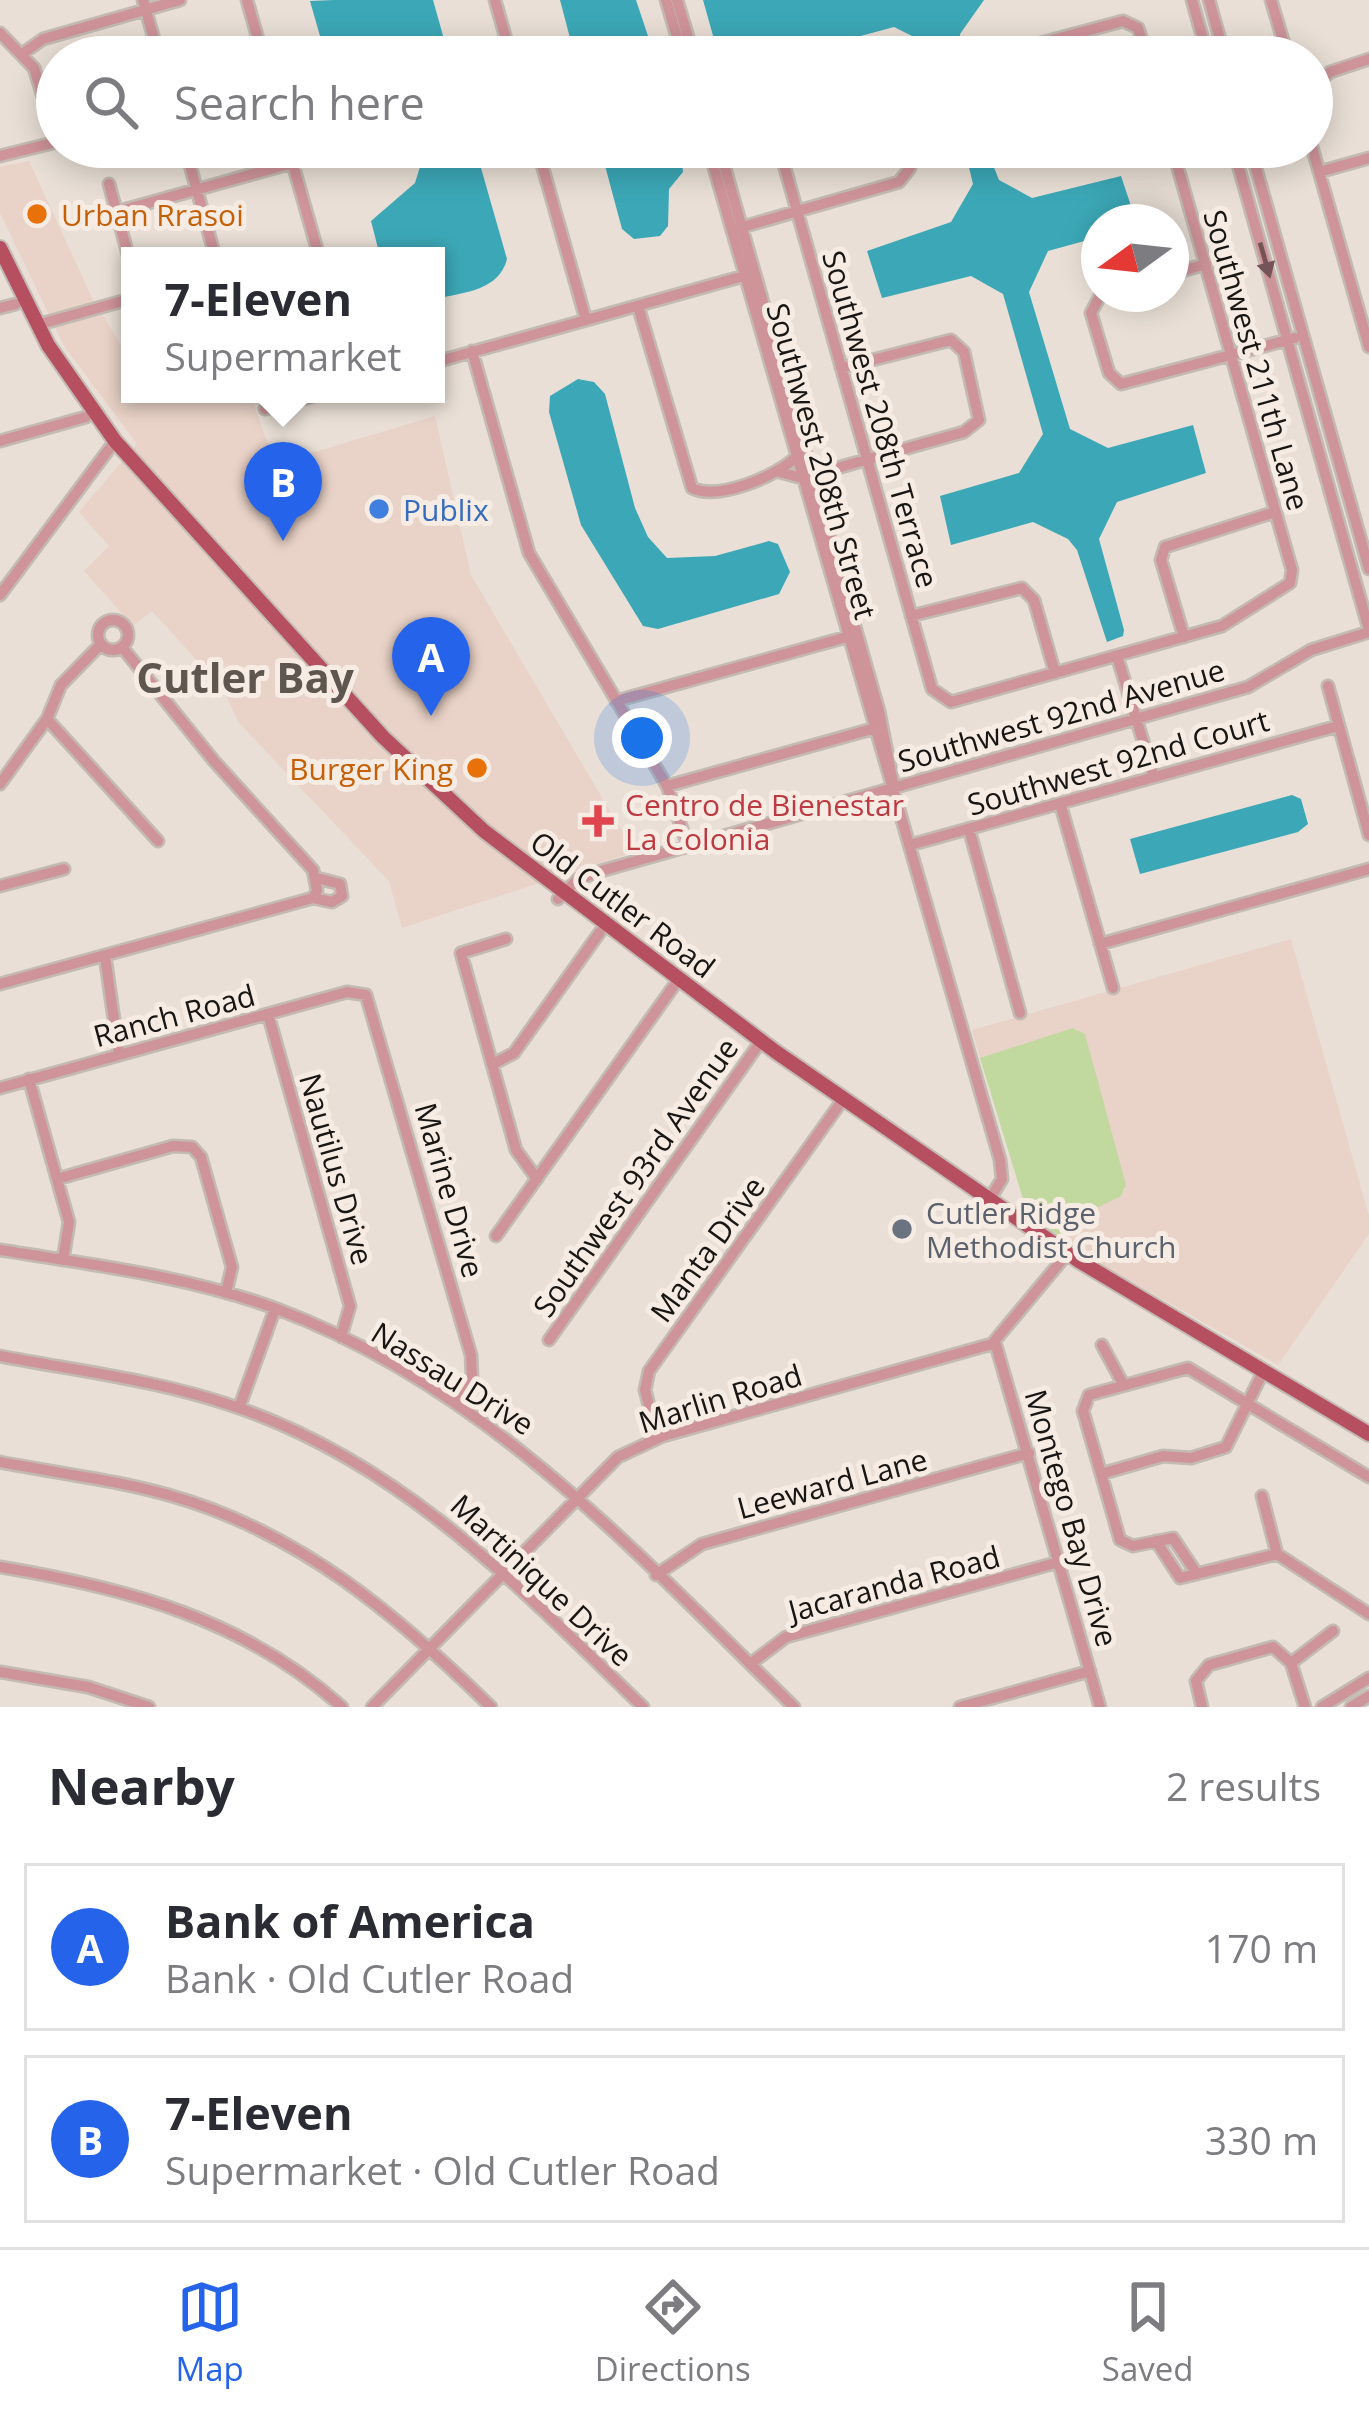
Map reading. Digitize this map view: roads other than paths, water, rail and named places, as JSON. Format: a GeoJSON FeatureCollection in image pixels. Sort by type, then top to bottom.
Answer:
{"type":"FeatureCollection","features":[{"type":"Feature","properties":{"kind":"main road","name":"Old Cutler Road"},"geometry":{"type":"LineString","coordinates":[[0,248],[42,343],[86,417],[428,787]]}},
{"type":"Feature","properties":{"kind":"main road","name":"Old Cutler Road"},"geometry":{"type":"LineString","coordinates":[[0,268],[16,304],[111,443]]}},
{"type":"Feature","properties":{"kind":"main road","name":"Old Cutler Road"},"geometry":{"type":"LineString","coordinates":[[299,650],[356,720],[428,787],[600,932],[675,983]]}},
{"type":"Feature","properties":{"kind":"main road"},"geometry":{"type":"LineString","coordinates":[[356,720],[373,724]]}},
{"type":"Feature","properties":{"kind":"main road","name":"Old Cutler Road"},"geometry":{"type":"LineString","coordinates":[[560,896],[760,1044],[1065,1257],[1369,1434]]}},
{"type":"Feature","properties":{"kind":"main road","name":"Old Cutler Road"},"geometry":{"type":"LineString","coordinates":[[1262,1374],[1369,1444]]}},
{"type":"Feature","properties":{"kind":"street"},"geometry":{"type":"LineString","coordinates":[[49,36],[144,5],[181,0]]}},
{"type":"Feature","properties":{"kind":"street"},"geometry":{"type":"LineString","coordinates":[[247,0],[256,36]]}},
{"type":"Feature","properties":{"kind":"street"},"geometry":{"type":"LineString","coordinates":[[495,0],[505,36]]}},
{"type":"Feature","properties":{"kind":"street"},"geometry":{"type":"LineString","coordinates":[[667,0],[676,36]]}},
{"type":"Feature","properties":{"kind":"street"},"geometry":{"type":"LineString","coordinates":[[677,0],[688,36]]}},
{"type":"Feature","properties":{"kind":"street"},"geometry":{"type":"LineString","coordinates":[[1192,0],[1202,36]]}},
{"type":"Feature","properties":{"kind":"street"},"geometry":{"type":"LineString","coordinates":[[1209,0],[1219,36]]}},
{"type":"Feature","properties":{"kind":"street"},"geometry":{"type":"LineString","coordinates":[[1271,0],[1282,36]]}},
{"type":"Feature","properties":{"kind":"street"},"geometry":{"type":"LineString","coordinates":[[144,5],[153,36]]}},
{"type":"Feature","properties":{"kind":"street"},"geometry":{"type":"LineString","coordinates":[[1066,36],[1119,21],[1132,23],[1138,36]]}},
{"type":"Feature","properties":{"kind":"street"},"geometry":{"type":"LineString","coordinates":[[0,33],[36,74]]}},
{"type":"Feature","properties":{"kind":"street"},"geometry":{"type":"LineString","coordinates":[[22,54],[36,43]]}},
{"type":"Feature","properties":{"kind":"street"},"geometry":{"type":"LineString","coordinates":[[1333,71],[1369,59]]}},
{"type":"Feature","properties":{"kind":"street"},"geometry":{"type":"LineString","coordinates":[[0,156],[36,147]]}},
{"type":"Feature","properties":{"kind":"street"},"geometry":{"type":"LineString","coordinates":[[1319,172],[1369,158]]}},
{"type":"Feature","properties":{"kind":"street"},"geometry":{"type":"LineString","coordinates":[[190,168],[212,247]]}},
{"type":"Feature","properties":{"kind":"street"},"geometry":{"type":"LineString","coordinates":[[116,212],[274,168]]}},
{"type":"Feature","properties":{"kind":"street"},"geometry":{"type":"LineString","coordinates":[[293,168],[316,247]]}},
{"type":"Feature","properties":{"kind":"street"},"geometry":{"type":"LineString","coordinates":[[543,168],[586,320]]}},
{"type":"Feature","properties":{"kind":"street","name":"Southwest 208th Street"},"geometry":{"type":"LineString","coordinates":[[715,168],[737,229]]}},
{"type":"Feature","properties":{"kind":"street","name":"Southwest 208th Street"},"geometry":{"type":"LineString","coordinates":[[724,168],[807,477],[894,767],[893,786]]}},
{"type":"Feature","properties":{"kind":"street","name":"Southwest 208th Terrace"},"geometry":{"type":"LineString","coordinates":[[784,168],[933,691],[943,701],[1055,673]]}},
{"type":"Feature","properties":{"kind":"street"},"geometry":{"type":"LineString","coordinates":[[737,229],[896,183],[909,168]]}},
{"type":"Feature","properties":{"kind":"street","name":"Southwest 211th Lane"},"geometry":{"type":"LineString","coordinates":[[1178,168],[1292,570],[1288,586],[1236,620],[1184,637]]}},
{"type":"Feature","properties":{"kind":"street"},"geometry":{"type":"LineString","coordinates":[[1239,168],[1369,631]]}},
{"type":"Feature","properties":{"kind":"street"},"geometry":{"type":"LineString","coordinates":[[1256,168],[1369,568]]}},
{"type":"Feature","properties":{"kind":"street"},"geometry":{"type":"LineString","coordinates":[[1318,168],[1369,347]]}},
{"type":"Feature","properties":{"kind":"street"},"geometry":{"type":"LineString","coordinates":[[109,184],[126,247]]}},
{"type":"Feature","properties":{"kind":"street"},"geometry":{"type":"LineString","coordinates":[[1189,269],[1205,264]]}},
{"type":"Feature","properties":{"kind":"street"},"geometry":{"type":"LineString","coordinates":[[445,360],[750,275]]}},
{"type":"Feature","properties":{"kind":"street","name":"Southwest 208th Street"},"geometry":{"type":"LineString","coordinates":[[750,275],[796,457],[807,477]]}},
{"type":"Feature","properties":{"kind":"street"},"geometry":{"type":"LineString","coordinates":[[37,325],[121,301]]}},
{"type":"Feature","properties":{"kind":"street"},"geometry":{"type":"LineString","coordinates":[[0,308],[16,304]]}},
{"type":"Feature","properties":{"kind":"street"},"geometry":{"type":"LineString","coordinates":[[638,306],[688,483],[699,492],[780,472],[807,477],[968,431],[979,420],[965,357],[954,341],[940,339],[841,368]]}},
{"type":"Feature","properties":{"kind":"street"},"geometry":{"type":"LineString","coordinates":[[1100,312],[1115,382],[1131,384],[1304,335]]}},
{"type":"Feature","properties":{"kind":"street"},"geometry":{"type":"LineString","coordinates":[[472,352],[529,553],[667,786],[688,846]]}},
{"type":"Feature","properties":{"kind":"street"},"geometry":{"type":"LineString","coordinates":[[265,409],[287,403]]}},
{"type":"Feature","properties":{"kind":"street"},"geometry":{"type":"LineString","coordinates":[[0,441],[86,417]]}},
{"type":"Feature","properties":{"kind":"street"},"geometry":{"type":"LineString","coordinates":[[0,595],[111,443]]}},
{"type":"Feature","properties":{"kind":"street"},"geometry":{"type":"LineString","coordinates":[[780,472],[796,457]]}},
{"type":"Feature","properties":{"kind":"street"},"geometry":{"type":"LineString","coordinates":[[911,616],[1010,588],[1029,591],[1055,673],[1184,637],[1162,563],[1165,548],[1275,512]]}},
{"type":"Feature","properties":{"kind":"street"},"geometry":{"type":"LineString","coordinates":[[115,620],[128,633],[122,647],[109,649],[101,644],[99,630],[115,620]]}},
{"type":"Feature","properties":{"kind":"street","name":"Southwest 92nd Avenue"},"geometry":{"type":"LineString","coordinates":[[560,896],[590,874],[1252,686],[1306,652],[1369,631]]}},
{"type":"Feature","properties":{"kind":"street"},"geometry":{"type":"LineString","coordinates":[[616,701],[852,635]]}},
{"type":"Feature","properties":{"kind":"street","name":"Southwest 208th Street"},"geometry":{"type":"LineString","coordinates":[[852,635],[872,729],[893,786],[1002,1166],[1002,1179],[988,1203]]}},
{"type":"Feature","properties":{"kind":"street"},"geometry":{"type":"LineString","coordinates":[[0,784],[47,718],[61,685],[101,644]]}},
{"type":"Feature","properties":{"kind":"street"},"geometry":{"type":"LineString","coordinates":[[0,984],[316,889],[122,647]]}},
{"type":"Feature","properties":{"kind":"street"},"geometry":{"type":"LineString","coordinates":[[1117,656],[1154,777]]}},
{"type":"Feature","properties":{"kind":"street"},"geometry":{"type":"LineString","coordinates":[[1328,686],[1369,835]]}},
{"type":"Feature","properties":{"kind":"street"},"geometry":{"type":"LineString","coordinates":[[47,718],[158,841]]}},
{"type":"Feature","properties":{"kind":"street","name":"Southwest 92nd Court"},"geometry":{"type":"LineString","coordinates":[[910,845],[1338,726]]}},
{"type":"Feature","properties":{"kind":"street"},"geometry":{"type":"LineString","coordinates":[[667,786],[872,729]]}},
{"type":"Feature","properties":{"kind":"street"},"geometry":{"type":"LineString","coordinates":[[2,755],[15,764]]}},
{"type":"Feature","properties":{"kind":"street"},"geometry":{"type":"LineString","coordinates":[[1060,803],[1113,988]]}},
{"type":"Feature","properties":{"kind":"street"},"geometry":{"type":"LineString","coordinates":[[969,829],[1020,1012]]}},
{"type":"Feature","properties":{"kind":"street"},"geometry":{"type":"LineString","coordinates":[[1100,944],[1369,868]]}},
{"type":"Feature","properties":{"kind":"street"},"geometry":{"type":"LineString","coordinates":[[0,886],[64,869]]}},
{"type":"Feature","properties":{"kind":"street"},"geometry":{"type":"LineString","coordinates":[[493,1064],[514,1053],[600,932]]}},
{"type":"Feature","properties":{"kind":"street"},"geometry":{"type":"LineString","coordinates":[[506,939],[460,953],[520,1161],[537,1179]]}},
{"type":"Feature","properties":{"kind":"street"},"geometry":{"type":"LineString","coordinates":[[105,956],[119,1055]]}},
{"type":"Feature","properties":{"kind":"street"},"geometry":{"type":"LineString","coordinates":[[496,1236],[675,983]]}},
{"type":"Feature","properties":{"kind":"street","name":"Ranch Road"},"geometry":{"type":"LineString","coordinates":[[0,1088],[362,992]]}},
{"type":"Feature","properties":{"kind":"street","name":"Marine Drive"},"geometry":{"type":"LineString","coordinates":[[362,992],[374,1008],[471,1355],[472,1378],[458,1402]]}},
{"type":"Feature","properties":{"kind":"street","name":"Nautilus Drive"},"geometry":{"type":"LineString","coordinates":[[268,1014],[350,1306],[341,1336]]}},
{"type":"Feature","properties":{"kind":"street","name":"Southwest 93rd Avenue"},"geometry":{"type":"LineString","coordinates":[[549,1340],[760,1044]]}},
{"type":"Feature","properties":{"kind":"street"},"geometry":{"type":"LineString","coordinates":[[29,1079],[70,1228],[63,1259]]}},
{"type":"Feature","properties":{"kind":"street","name":"Manta Drive"},"geometry":{"type":"LineString","coordinates":[[657,1437],[645,1390],[650,1371],[842,1101]]}},
{"type":"Feature","properties":{"kind":"street"},"geometry":{"type":"LineString","coordinates":[[58,1179],[173,1146],[196,1150],[232,1267],[226,1293]]}},
{"type":"Feature","properties":{"kind":"street","name":"Nassau Drive"},"geometry":{"type":"LineString","coordinates":[[0,1250],[226,1293],[275,1309],[341,1336],[458,1402],[575,1496],[794,1707]]}},
{"type":"Feature","properties":{"kind":"street"},"geometry":{"type":"LineString","coordinates":[[995,1342],[1065,1257]]}},
{"type":"Feature","properties":{"kind":"street"},"geometry":{"type":"LineString","coordinates":[[239,1408],[275,1309]]}},
{"type":"Feature","properties":{"kind":"street","name":"Marlin Road"},"geometry":{"type":"LineString","coordinates":[[371,1707],[613,1461],[657,1437],[995,1342]]}},
{"type":"Feature","properties":{"kind":"street","name":"Montego Bay Drive"},"geometry":{"type":"LineString","coordinates":[[995,1342],[1100,1707]]}},
{"type":"Feature","properties":{"kind":"street"},"geometry":{"type":"LineString","coordinates":[[1102,1345],[1123,1384]]}},
{"type":"Feature","properties":{"kind":"street","name":"Martinique Drive"},"geometry":{"type":"LineString","coordinates":[[0,1356],[160,1384],[239,1408],[379,1475],[445,1521],[643,1707]]}},
{"type":"Feature","properties":{"kind":"street"},"geometry":{"type":"LineString","coordinates":[[1197,1574],[1175,1540],[1123,1543],[1083,1402],[1123,1384],[1183,1367],[1369,1477]]}},
{"type":"Feature","properties":{"kind":"street"},"geometry":{"type":"LineString","coordinates":[[1101,1474],[1163,1456],[1191,1459],[1224,1448],[1262,1374]]}},
{"type":"Feature","properties":{"kind":"street","name":"Leeward Lane"},"geometry":{"type":"LineString","coordinates":[[656,1575],[702,1544],[1029,1454]]}},
{"type":"Feature","properties":{"kind":"street"},"geometry":{"type":"LineString","coordinates":[[0,1462],[143,1489],[230,1517],[326,1566],[430,1647],[491,1707]]}},
{"type":"Feature","properties":{"kind":"street"},"geometry":{"type":"LineString","coordinates":[[1262,1496],[1277,1555],[1369,1614]]}},
{"type":"Feature","properties":{"kind":"street"},"geometry":{"type":"LineString","coordinates":[[1156,1541],[1175,1575],[1277,1555]]}},
{"type":"Feature","properties":{"kind":"street","name":"Jacaranda Road"},"geometry":{"type":"LineString","coordinates":[[749,1664],[785,1637],[1059,1562]]}},
{"type":"Feature","properties":{"kind":"street"},"geometry":{"type":"LineString","coordinates":[[0,1567],[110,1587],[185,1610],[266,1650],[342,1707]]}},
{"type":"Feature","properties":{"kind":"street"},"geometry":{"type":"LineString","coordinates":[[1291,1664],[1333,1631]]}},
{"type":"Feature","properties":{"kind":"street"},"geometry":{"type":"LineString","coordinates":[[1202,1707],[1196,1681],[1209,1664],[1273,1647],[1291,1664],[1305,1707]]}},
{"type":"Feature","properties":{"kind":"street"},"geometry":{"type":"LineString","coordinates":[[959,1707],[1090,1671]]}},
{"type":"Feature","properties":{"kind":"street"},"geometry":{"type":"LineString","coordinates":[[0,1672],[88,1688],[149,1707]]}},
{"type":"Feature","properties":{"kind":"street"},"geometry":{"type":"LineString","coordinates":[[1322,1707],[1369,1678]]}},
{"type":"Feature","properties":{"kind":"street"},"geometry":{"type":"LineString","coordinates":[[1352,1707],[1369,1696]]}},
{"type":"Feature","properties":{"kind":"water"},"geometry":{"type":"Polygon","coordinates":[[[433,0],[443,36],[320,36],[310,1],[433,0]]]}},
{"type":"Feature","properties":{"kind":"water"},"geometry":{"type":"Polygon","coordinates":[[[560,0],[636,0],[648,36],[569,36],[560,0]]]}},
{"type":"Feature","properties":{"kind":"water"},"geometry":{"type":"Polygon","coordinates":[[[703,0],[984,0],[960,36],[912,36],[894,27],[861,36],[713,36],[703,0]]]}},
{"type":"Feature","properties":{"kind":"water"},"geometry":{"type":"Polygon","coordinates":[[[420,168],[481,168],[507,259],[496,278],[469,292],[445,297],[445,247],[378,247],[371,221],[415,183],[420,168]]]}},
{"type":"Feature","properties":{"kind":"water"},"geometry":{"type":"Polygon","coordinates":[[[606,168],[683,168],[669,189],[668,226],[660,236],[634,239],[622,229],[606,168]]]}},
{"type":"Feature","properties":{"kind":"water"},"geometry":{"type":"Polygon","coordinates":[[[969,168],[994,168],[999,180],[1032,198],[1121,176],[1130,204],[1081,204],[1081,242],[1048,251],[1029,292],[1070,429],[1108,448],[1193,425],[1206,473],[1117,502],[1099,539],[1123,636],[1107,642],[1077,550],[1068,539],[1033,522],[951,545],[940,496],[1019,473],[1043,434],[1003,294],[971,276],[882,298],[867,251],[951,222],[973,184],[969,168]]]}},
{"type":"Feature","properties":{"kind":"water"},"geometry":{"type":"Polygon","coordinates":[[[578,379],[594,382],[605,394],[635,508],[648,537],[667,558],[715,556],[769,541],[778,544],[790,572],[779,594],[658,629],[643,626],[581,525],[549,412],[550,396],[578,379]]]}},
{"type":"Feature","properties":{"kind":"water"},"geometry":{"type":"Polygon","coordinates":[[[1292,795],[1301,799],[1308,824],[1298,832],[1140,874],[1130,839],[1292,795]]]}},
{"type":"Feature","properties":{"kind":"place","name":"Urban Rrasoi"},"geometry":{"type":"Point","coordinates":[37,214]}},
{"type":"Feature","properties":{"kind":"place","name":"Publix"},"geometry":{"type":"Point","coordinates":[379,509]}},
{"type":"Feature","properties":{"kind":"place","name":"7-Eleven"},"geometry":{"type":"Point","coordinates":[283,541]}},
{"type":"Feature","properties":{"kind":"place","name":"Bank of America"},"geometry":{"type":"Point","coordinates":[431,716]}},
{"type":"Feature","properties":{"kind":"place","name":"Burger King"},"geometry":{"type":"Point","coordinates":[477,768]}},
{"type":"Feature","properties":{"kind":"place","name":"Centro de Bienestar La Colonia"},"geometry":{"type":"Point","coordinates":[598,821]}},
{"type":"Feature","properties":{"kind":"place","name":"Cutler Ridge Methodist Church"},"geometry":{"type":"Point","coordinates":[902,1229]}},
{"type":"Feature","properties":{"kind":"district","name":"Cutler Bay"},"geometry":{"type":"Point","coordinates":[245,676]}}]}
